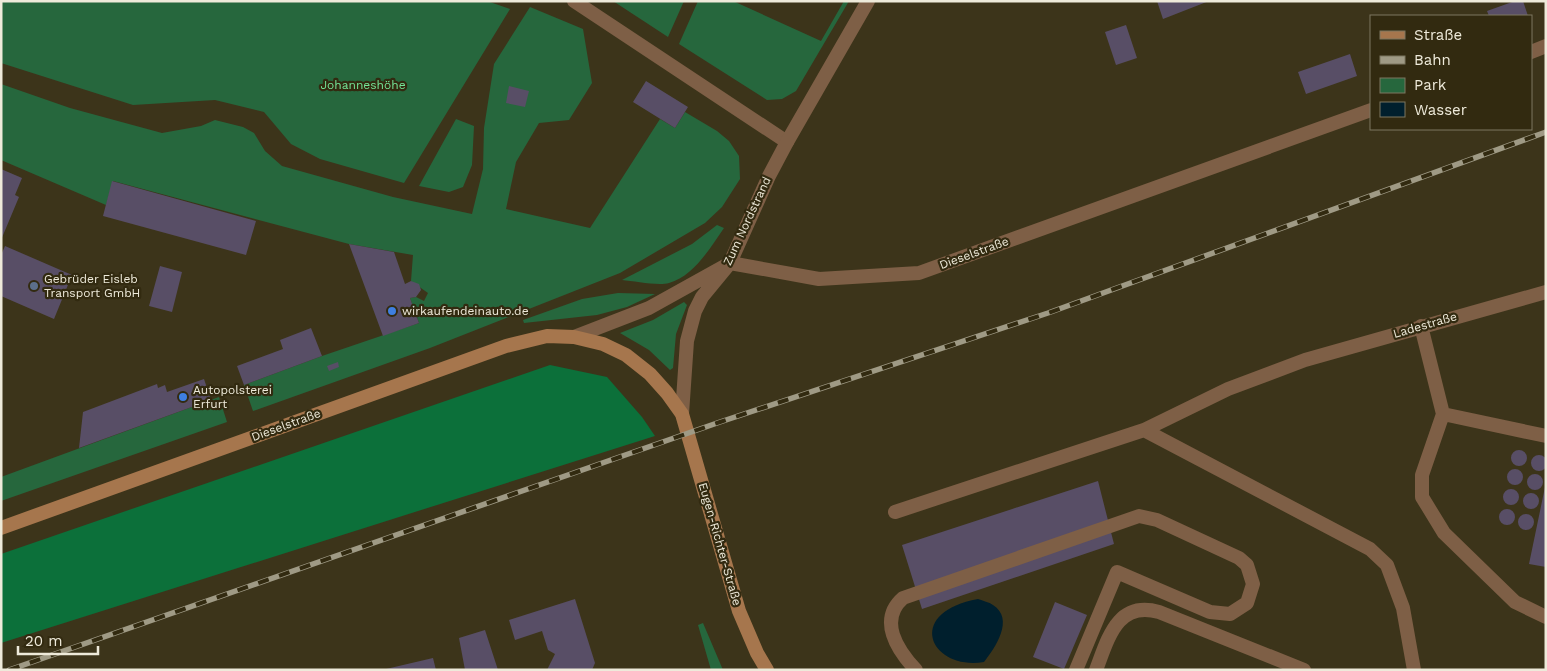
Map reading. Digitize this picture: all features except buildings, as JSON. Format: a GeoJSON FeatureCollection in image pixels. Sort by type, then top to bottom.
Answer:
{"type":"FeatureCollection","features":[{"type":"Feature","properties":{"kind":"main road","name":"Dieselstraße"},"geometry":{"type":"LineString","coordinates":[[1,528],[506,346],[548,336],[574,337],[603,344],[626,355],[650,374],[684,420]]}},
{"type":"Feature","properties":{"kind":"main road","name":"Eugen-Richter-Straße"},"geometry":{"type":"LineString","coordinates":[[684,420],[739,611],[757,653],[767,670]]}},
{"type":"Feature","properties":{"kind":"street"},"geometry":{"type":"LineString","coordinates":[[574,1],[787,142]]}},
{"type":"Feature","properties":{"kind":"street","name":"Zum Nordstrand"},"geometry":{"type":"LineString","coordinates":[[684,420],[687,341],[695,311],[702,296],[730,263],[769,176],[868,1]]}},
{"type":"Feature","properties":{"kind":"street"},"geometry":{"type":"LineString","coordinates":[[1532,52],[1546,46]]}},
{"type":"Feature","properties":{"kind":"street","name":"Dieselstraße"},"geometry":{"type":"LineString","coordinates":[[574,337],[649,308],[730,263],[819,279],[918,273],[1370,110]]}},
{"type":"Feature","properties":{"kind":"street","name":"Ladestraße"},"geometry":{"type":"LineString","coordinates":[[895,512],[1144,430],[1228,389],[1305,360],[1546,292]]}},
{"type":"Feature","properties":{"kind":"street"},"geometry":{"type":"LineString","coordinates":[[1421,326],[1443,414],[1422,474],[1422,497],[1444,533],[1515,602],[1546,617]]}},
{"type":"Feature","properties":{"kind":"street"},"geometry":{"type":"LineString","coordinates":[[1443,414],[1546,436]]}},
{"type":"Feature","properties":{"kind":"street"},"geometry":{"type":"LineString","coordinates":[[1144,430],[1370,549],[1387,565],[1394,582],[1403,608],[1414,670]]}},
{"type":"Feature","properties":{"kind":"street"},"geometry":{"type":"LineString","coordinates":[[916,670],[902,655],[894,638],[891,621],[894,606],[903,598],[1139,516],[1157,520],[1239,558],[1246,565],[1253,584],[1247,603],[1239,610],[1220,615],[1117,572],[1076,670]]}},
{"type":"Feature","properties":{"kind":"street"},"geometry":{"type":"LineString","coordinates":[[1096,670],[1116,623],[1131,612],[1140,610],[1159,612],[1304,670]]}},
{"type":"Feature","properties":{"kind":"green space","name":"Johanneshöhe"},"geometry":{"type":"Polygon","coordinates":[[[1,1],[487,1],[510,9],[404,183],[320,159],[291,144],[264,112],[215,100],[133,105],[1,63],[1,1]]]}},
{"type":"Feature","properties":{"kind":"green space"},"geometry":{"type":"Polygon","coordinates":[[[613,1],[684,1],[668,37],[613,1]]]}},
{"type":"Feature","properties":{"kind":"green space"},"geometry":{"type":"Polygon","coordinates":[[[698,1],[733,1],[821,41],[844,1],[849,1],[796,91],[782,99],[767,100],[679,44],[698,1]]]}},
{"type":"Feature","properties":{"kind":"green space"},"geometry":{"type":"Polygon","coordinates":[[[530,7],[583,29],[592,83],[569,120],[539,123],[516,162],[506,209],[590,228],[660,119],[675,128],[685,112],[717,131],[729,141],[739,156],[740,179],[722,207],[705,223],[620,273],[430,348],[253,411],[244,385],[419,323],[410,298],[416,297],[424,301],[428,293],[411,281],[413,255],[349,244],[113,181],[106,205],[1,160],[1,84],[70,108],[162,133],[201,126],[215,120],[243,127],[254,133],[265,151],[282,166],[393,197],[472,214],[483,169],[484,128],[494,64],[530,7]]]}},
{"type":"Feature","properties":{"kind":"green space"},"geometry":{"type":"Polygon","coordinates":[[[456,119],[474,126],[472,165],[463,187],[449,192],[419,186],[456,119]]]}},
{"type":"Feature","properties":{"kind":"green space"},"geometry":{"type":"Polygon","coordinates":[[[717,225],[724,228],[713,244],[694,268],[678,279],[669,283],[659,284],[622,280],[692,244],[717,225]]]}},
{"type":"Feature","properties":{"kind":"green space"},"geometry":{"type":"Polygon","coordinates":[[[618,293],[655,294],[627,307],[597,315],[524,323],[523,320],[582,299],[618,293]]]}},
{"type":"Feature","properties":{"kind":"green space"},"geometry":{"type":"Polygon","coordinates":[[[684,302],[687,305],[676,334],[673,368],[670,370],[649,350],[620,333],[653,320],[684,302]]]}},
{"type":"Feature","properties":{"kind":"green space"},"geometry":{"type":"Polygon","coordinates":[[[550,365],[607,377],[642,417],[655,436],[1,643],[1,554],[550,365]]]}},
{"type":"Feature","properties":{"kind":"green space"},"geometry":{"type":"Polygon","coordinates":[[[219,397],[227,422],[1,501],[1,477],[219,397]]]}},
{"type":"Feature","properties":{"kind":"green space"},"geometry":{"type":"Polygon","coordinates":[[[703,623],[723,670],[711,670],[698,625],[703,623]]]}},
{"type":"Feature","properties":{"kind":"water"},"geometry":{"type":"Polygon","coordinates":[[[978,599],[991,604],[999,611],[1003,625],[1001,634],[984,662],[965,662],[950,658],[939,650],[933,639],[933,627],[940,616],[955,606],[978,599]]]}},
{"type":"Feature","properties":{"kind":"railway"},"geometry":{"type":"LineString","coordinates":[[9,670],[720,422],[1048,313],[1546,132]]}},
{"type":"Feature","properties":{"kind":"place","name":"Gebrüder Eisleb Transport GmbH"},"geometry":{"type":"Point","coordinates":[34,286]}},
{"type":"Feature","properties":{"kind":"place","name":"wirkaufendeinauto.de"},"geometry":{"type":"Point","coordinates":[392,311]}},
{"type":"Feature","properties":{"kind":"place","name":"Autopolsterei Erfurt"},"geometry":{"type":"Point","coordinates":[183,397]}}]}
